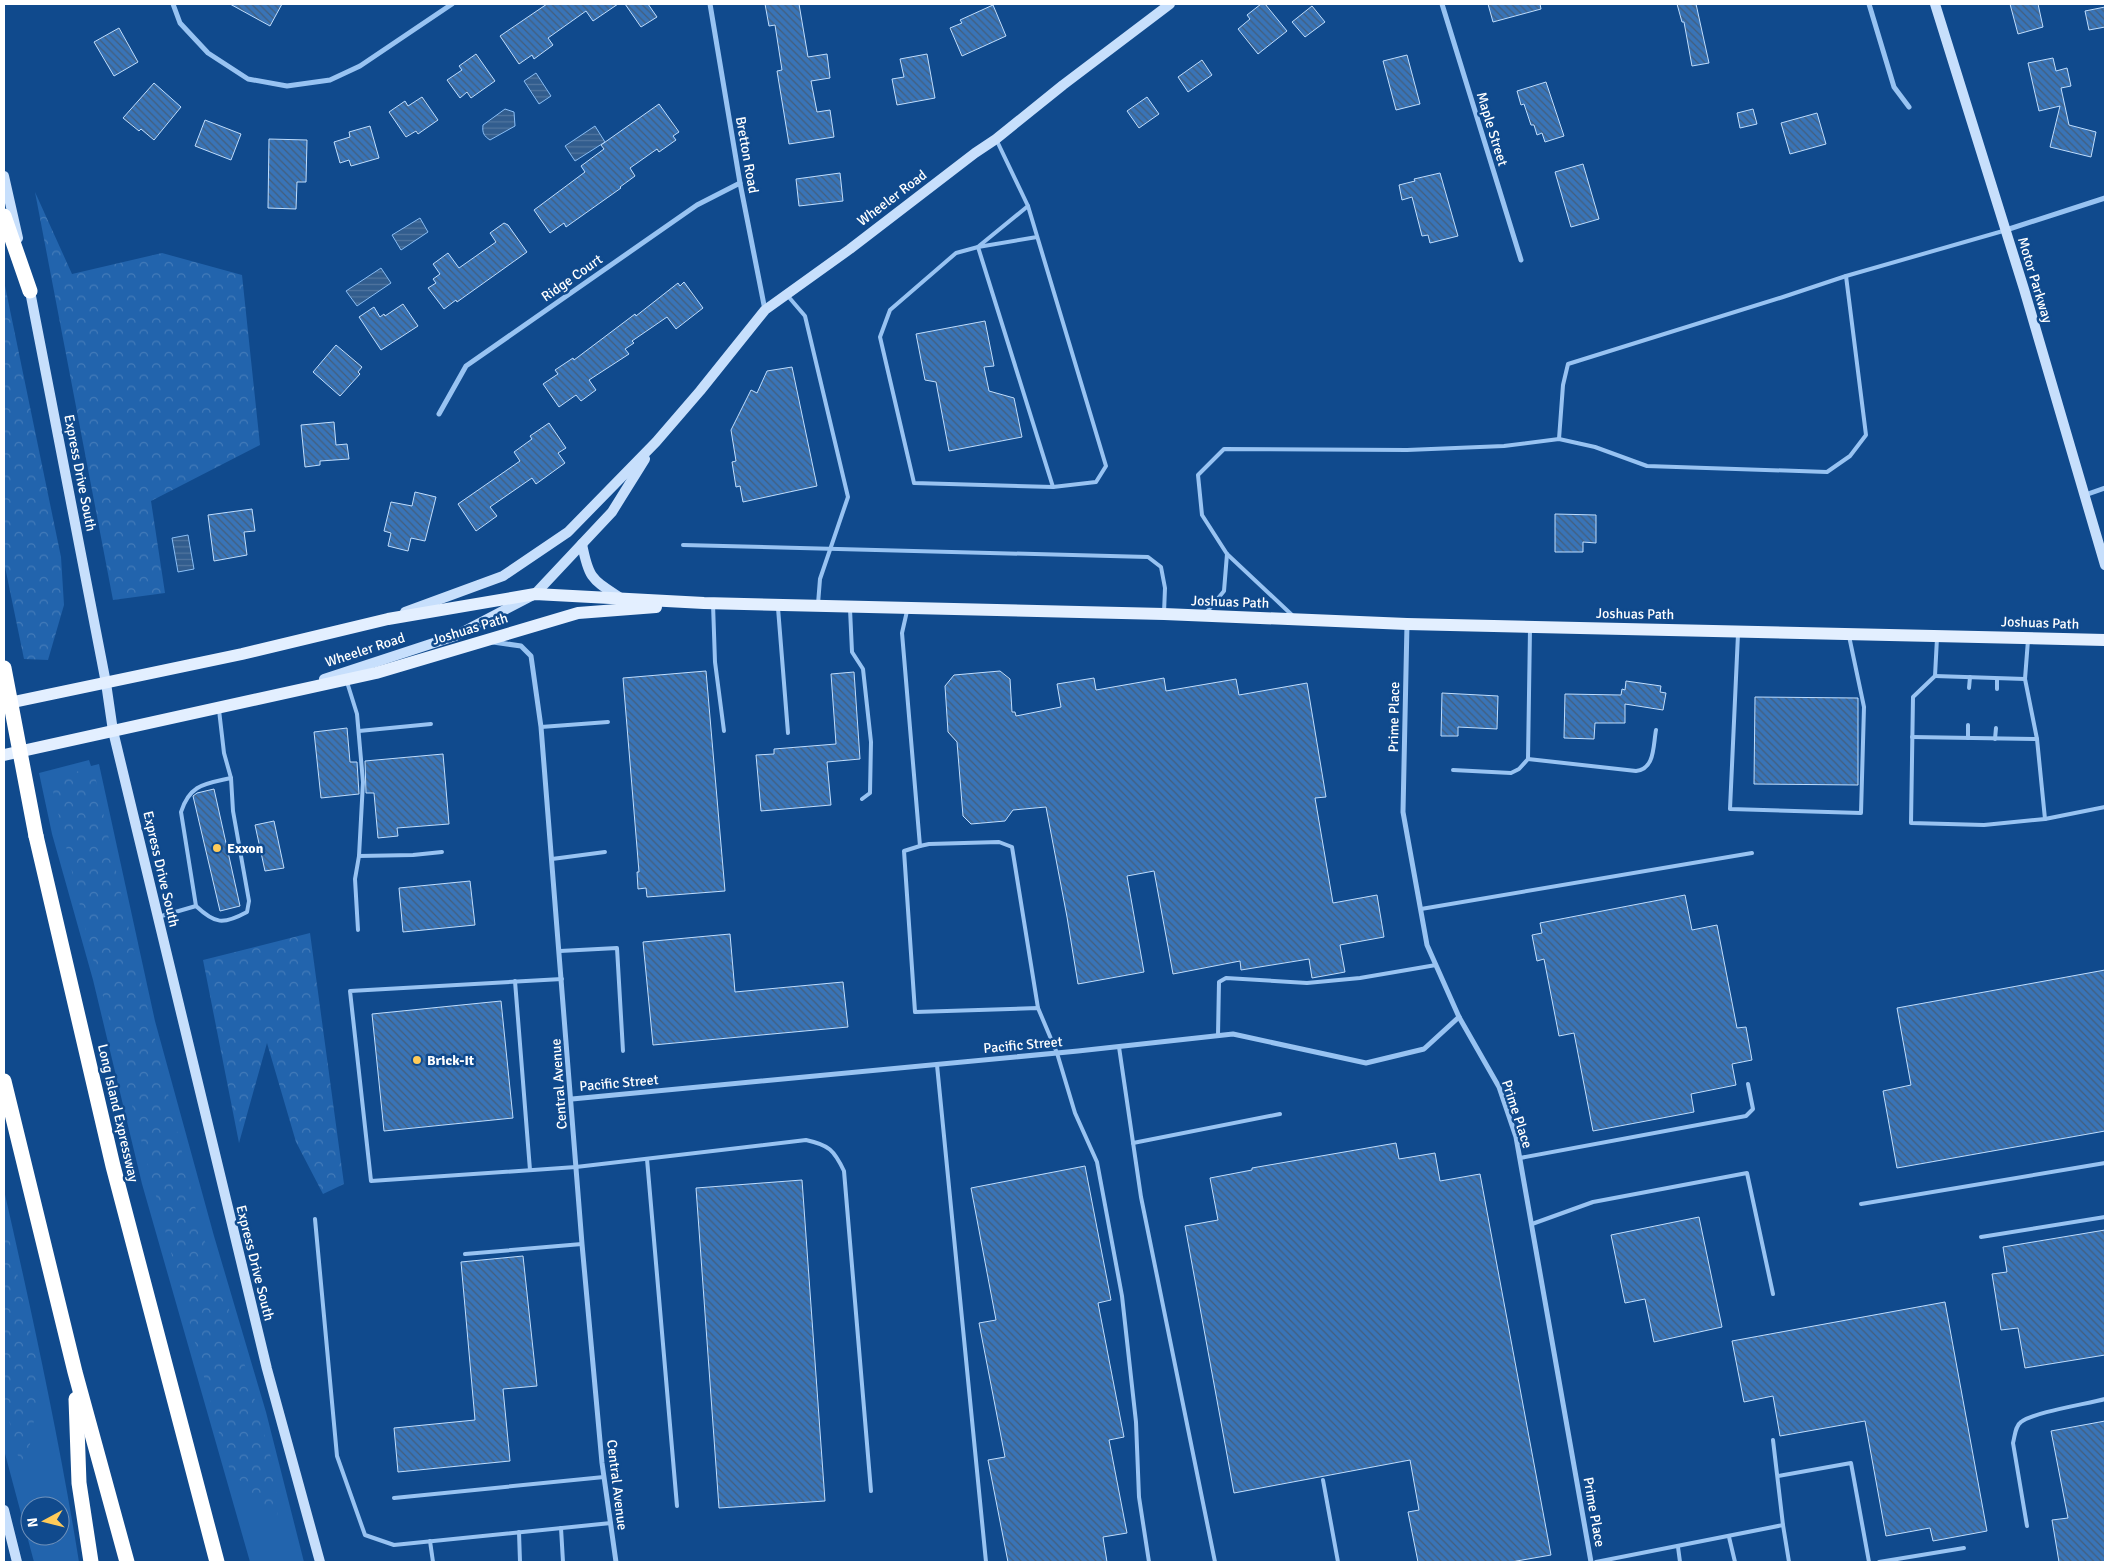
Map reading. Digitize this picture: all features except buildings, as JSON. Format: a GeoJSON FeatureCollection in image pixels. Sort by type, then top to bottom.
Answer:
{"type":"FeatureCollection","features":[{"type":"Feature","properties":{"kind":"highway"},"geometry":{"type":"LineString","coordinates":[[4,216],[30,291]]}},
{"type":"Feature","properties":{"kind":"highway","name":"Long Island Expressway"},"geometry":{"type":"LineString","coordinates":[[4,668],[36,836],[113,1166],[217,1562]]}},
{"type":"Feature","properties":{"kind":"highway"},"geometry":{"type":"LineString","coordinates":[[4,1081],[75,1372],[127,1562]]}},
{"type":"Feature","properties":{"kind":"highway"},"geometry":{"type":"LineString","coordinates":[[75,1372],[79,1484],[91,1562]]}},
{"type":"Feature","properties":{"kind":"main road","name":"Wheeler Road"},"geometry":{"type":"LineString","coordinates":[[4,704],[242,654],[388,619],[503,576],[568,532],[656,442],[765,310],[996,139],[1063,85],[1170,4]]}},
{"type":"Feature","properties":{"kind":"main road","name":"Motor Parkway"},"geometry":{"type":"LineString","coordinates":[[1935,4],[2006,230],[2085,495],[2102,540],[2105,565]]}},
{"type":"Feature","properties":{"kind":"main road","name":"Express Drive South"},"geometry":{"type":"LineString","coordinates":[[4,176],[30,291],[114,731],[267,1369],[320,1562]]}},
{"type":"Feature","properties":{"kind":"main road","name":"Wheeler Road"},"geometry":{"type":"LineString","coordinates":[[4,755],[248,702],[364,667],[455,636],[535,594],[612,512],[656,442]]}},
{"type":"Feature","properties":{"kind":"main road"},"geometry":{"type":"LineString","coordinates":[[582,544],[591,577],[622,598]]}},
{"type":"Feature","properties":{"kind":"main road","name":"Joshuas Path"},"geometry":{"type":"LineString","coordinates":[[388,619],[535,594],[709,603],[1164,614],[1407,624],[2105,640]]}},
{"type":"Feature","properties":{"kind":"main road","name":"Joshuas Path"},"geometry":{"type":"LineString","coordinates":[[248,702],[376,673],[578,613],[709,603]]}},
{"type":"Feature","properties":{"kind":"main road"},"geometry":{"type":"LineString","coordinates":[[4,1510],[17,1562]]}},
{"type":"Feature","properties":{"kind":"street"},"geometry":{"type":"LineString","coordinates":[[173,4],[180,23],[208,53],[248,79],[287,86],[330,80],[360,66],[452,4]]}},
{"type":"Feature","properties":{"kind":"street","name":"Bretton Road"},"geometry":{"type":"LineString","coordinates":[[710,4],[740,184],[765,310]]}},
{"type":"Feature","properties":{"kind":"street","name":"Maple Street"},"geometry":{"type":"LineString","coordinates":[[1442,4],[1521,260]]}},
{"type":"Feature","properties":{"kind":"street"},"geometry":{"type":"LineString","coordinates":[[1869,4],[1894,86],[1909,107]]}},
{"type":"Feature","properties":{"kind":"street","name":"Ridge Court"},"geometry":{"type":"LineString","coordinates":[[439,414],[466,366],[697,205],[740,184]]}},
{"type":"Feature","properties":{"kind":"street"},"geometry":{"type":"LineString","coordinates":[[2006,230],[2105,198]]}},
{"type":"Feature","properties":{"kind":"street"},"geometry":{"type":"LineString","coordinates":[[2085,495],[2105,488]]}},
{"type":"Feature","properties":{"kind":"street","name":"Prime Place"},"geometry":{"type":"LineString","coordinates":[[1407,624],[1403,812],[1420,910],[1427,945],[1459,1017],[1499,1087],[1516,1137],[1591,1562]]}},
{"type":"Feature","properties":{"kind":"street","name":"Central Avenue"},"geometry":{"type":"LineString","coordinates":[[483,641],[521,646],[531,656],[541,727],[582,1244],[604,1477],[616,1562]]}},
{"type":"Feature","properties":{"kind":"street","name":"Pacific Street"},"geometry":{"type":"LineString","coordinates":[[572,1099],[937,1065],[1233,1034],[1366,1063],[1424,1049],[1459,1017]]}},
{"type":"Feature","properties":{"kind":"lane"},"geometry":{"type":"LineString","coordinates":[[996,139],[1028,206],[1106,466],[1096,482],[1053,487],[914,483],[880,337],[890,310],[956,253],[978,247],[1037,237]]}},
{"type":"Feature","properties":{"kind":"lane"},"geometry":{"type":"LineString","coordinates":[[978,247],[1028,206]]}},
{"type":"Feature","properties":{"kind":"lane"},"geometry":{"type":"LineString","coordinates":[[1559,439],[1568,364],[1846,276],[2006,230]]}},
{"type":"Feature","properties":{"kind":"lane"},"geometry":{"type":"LineString","coordinates":[[978,247],[1053,487]]}},
{"type":"Feature","properties":{"kind":"lane"},"geometry":{"type":"LineString","coordinates":[[1297,620],[1227,554],[1202,515],[1198,475],[1224,449],[1407,450],[1504,446],[1559,439],[1595,447],[1647,466],[1827,472],[1850,456],[1866,435],[1846,276]]}},
{"type":"Feature","properties":{"kind":"lane"},"geometry":{"type":"LineString","coordinates":[[787,294],[806,316],[848,497],[820,579],[818,606]]}},
{"type":"Feature","properties":{"kind":"lane"},"geometry":{"type":"LineString","coordinates":[[683,545],[1148,557],[1161,567],[1165,588],[1164,614]]}},
{"type":"Feature","properties":{"kind":"lane"},"geometry":{"type":"LineString","coordinates":[[1203,616],[1224,591],[1227,554]]}},
{"type":"Feature","properties":{"kind":"lane"},"geometry":{"type":"LineString","coordinates":[[709,603],[724,732]]}},
{"type":"Feature","properties":{"kind":"lane"},"geometry":{"type":"LineString","coordinates":[[777,605],[788,732]]}},
{"type":"Feature","properties":{"kind":"lane"},"geometry":{"type":"LineString","coordinates":[[850,607],[852,652],[864,669],[870,742],[872,785],[870,793],[862,800]]}},
{"type":"Feature","properties":{"kind":"lane"},"geometry":{"type":"LineString","coordinates":[[907,608],[902,633],[920,846]]}},
{"type":"Feature","properties":{"kind":"lane"},"geometry":{"type":"LineString","coordinates":[[1453,770],[1511,773],[1519,769],[1528,759],[1530,627]]}},
{"type":"Feature","properties":{"kind":"lane"},"geometry":{"type":"LineString","coordinates":[[1738,631],[1730,810],[1861,812],[1864,707],[1848,634]]}},
{"type":"Feature","properties":{"kind":"lane"},"geometry":{"type":"LineString","coordinates":[[1938,636],[1935,676],[1913,697],[1911,823],[1984,825],[2045,818],[2105,807]]}},
{"type":"Feature","properties":{"kind":"lane"},"geometry":{"type":"LineString","coordinates":[[2028,638],[2025,679],[2037,739],[2045,818]]}},
{"type":"Feature","properties":{"kind":"lane"},"geometry":{"type":"LineString","coordinates":[[1935,676],[2025,679]]}},
{"type":"Feature","properties":{"kind":"lane"},"geometry":{"type":"LineString","coordinates":[[1969,688],[1970,678]]}},
{"type":"Feature","properties":{"kind":"lane"},"geometry":{"type":"LineString","coordinates":[[1997,678],[1997,689]]}},
{"type":"Feature","properties":{"kind":"lane"},"geometry":{"type":"LineString","coordinates":[[346,680],[358,714],[363,782],[356,879],[358,930]]}},
{"type":"Feature","properties":{"kind":"lane"},"geometry":{"type":"LineString","coordinates":[[219,708],[224,753],[231,778],[233,811],[249,901],[247,912],[233,920],[216,922],[196,906],[181,812],[184,801],[190,792],[202,785],[231,778]]}},
{"type":"Feature","properties":{"kind":"lane"},"geometry":{"type":"LineString","coordinates":[[541,727],[608,722]]}},
{"type":"Feature","properties":{"kind":"lane"},"geometry":{"type":"LineString","coordinates":[[359,730],[431,724]]}},
{"type":"Feature","properties":{"kind":"lane"},"geometry":{"type":"LineString","coordinates":[[1968,725],[1968,738]]}},
{"type":"Feature","properties":{"kind":"lane"},"geometry":{"type":"LineString","coordinates":[[1996,728],[1996,739]]}},
{"type":"Feature","properties":{"kind":"lane"},"geometry":{"type":"LineString","coordinates":[[1528,759],[1636,772],[1644,770],[1649,766],[1656,730]]}},
{"type":"Feature","properties":{"kind":"lane"},"geometry":{"type":"LineString","coordinates":[[1912,737],[2037,739]]}},
{"type":"Feature","properties":{"kind":"lane"},"geometry":{"type":"LineString","coordinates":[[1038,1008],[915,1012],[904,851],[929,844],[999,842],[1012,847],[1038,1008],[1057,1053],[1075,1113],[1097,1162],[1122,1296],[1136,1422],[1139,1497],[1149,1562]]}},
{"type":"Feature","properties":{"kind":"lane"},"geometry":{"type":"LineString","coordinates":[[359,856],[414,856],[442,852]]}},
{"type":"Feature","properties":{"kind":"lane"},"geometry":{"type":"LineString","coordinates":[[552,859],[605,852]]}},
{"type":"Feature","properties":{"kind":"lane"},"geometry":{"type":"LineString","coordinates":[[1420,910],[1752,853]]}},
{"type":"Feature","properties":{"kind":"lane"},"geometry":{"type":"LineString","coordinates":[[158,917],[196,906]]}},
{"type":"Feature","properties":{"kind":"lane"},"geometry":{"type":"LineString","coordinates":[[560,951],[616,948],[624,1051]]}},
{"type":"Feature","properties":{"kind":"lane"},"geometry":{"type":"LineString","coordinates":[[1218,1036],[1218,982],[1226,978],[1307,984],[1360,978],[1436,964]]}},
{"type":"Feature","properties":{"kind":"lane"},"geometry":{"type":"LineString","coordinates":[[562,979],[350,991],[371,1181],[576,1167],[806,1140],[822,1144],[836,1153],[844,1171],[871,1492]]}},
{"type":"Feature","properties":{"kind":"lane"},"geometry":{"type":"LineString","coordinates":[[515,981],[530,1170]]}},
{"type":"Feature","properties":{"kind":"lane"},"geometry":{"type":"LineString","coordinates":[[1120,1047],[1141,1197],[1215,1562]]}},
{"type":"Feature","properties":{"kind":"lane"},"geometry":{"type":"LineString","coordinates":[[937,1065],[986,1562]]}},
{"type":"Feature","properties":{"kind":"lane"},"geometry":{"type":"LineString","coordinates":[[1520,1158],[1746,1116],[1753,1110],[1748,1084]]}},
{"type":"Feature","properties":{"kind":"lane"},"geometry":{"type":"LineString","coordinates":[[1134,1143],[1280,1114]]}},
{"type":"Feature","properties":{"kind":"lane"},"geometry":{"type":"LineString","coordinates":[[647,1159],[677,1506]]}},
{"type":"Feature","properties":{"kind":"lane"},"geometry":{"type":"LineString","coordinates":[[1860,1204],[2105,1163]]}},
{"type":"Feature","properties":{"kind":"lane"},"geometry":{"type":"LineString","coordinates":[[1532,1224],[1593,1202],[1747,1173],[1773,1294]]}},
{"type":"Feature","properties":{"kind":"lane"},"geometry":{"type":"LineString","coordinates":[[1981,1237],[2105,1217]]}},
{"type":"Feature","properties":{"kind":"lane"},"geometry":{"type":"LineString","coordinates":[[315,1219],[337,1456],[365,1535],[394,1546],[611,1523]]}},
{"type":"Feature","properties":{"kind":"lane"},"geometry":{"type":"LineString","coordinates":[[465,1254],[582,1244]]}},
{"type":"Feature","properties":{"kind":"lane"},"geometry":{"type":"LineString","coordinates":[[2028,1526],[2014,1443],[2020,1422],[2032,1416],[2105,1399]]}},
{"type":"Feature","properties":{"kind":"lane"},"geometry":{"type":"LineString","coordinates":[[1773,1440],[1789,1562]]}},
{"type":"Feature","properties":{"kind":"lane"},"geometry":{"type":"LineString","coordinates":[[1778,1476],[1851,1463],[1869,1562]]}},
{"type":"Feature","properties":{"kind":"lane"},"geometry":{"type":"LineString","coordinates":[[394,1498],[604,1477]]}},
{"type":"Feature","properties":{"kind":"lane"},"geometry":{"type":"LineString","coordinates":[[1323,1480],[1338,1562]]}},
{"type":"Feature","properties":{"kind":"lane"},"geometry":{"type":"LineString","coordinates":[[1596,1562],[1729,1537],[1783,1524]]}},
{"type":"Feature","properties":{"kind":"lane"},"geometry":{"type":"LineString","coordinates":[[561,1528],[563,1562]]}},
{"type":"Feature","properties":{"kind":"lane"},"geometry":{"type":"LineString","coordinates":[[519,1532],[520,1562]]}},
{"type":"Feature","properties":{"kind":"lane"},"geometry":{"type":"LineString","coordinates":[[1729,1537],[1734,1562]]}},
{"type":"Feature","properties":{"kind":"lane"},"geometry":{"type":"LineString","coordinates":[[430,1541],[433,1562]]}},
{"type":"Feature","properties":{"kind":"lane"},"geometry":{"type":"LineString","coordinates":[[1678,1547],[1680,1562]]}},
{"type":"Feature","properties":{"kind":"lane"},"geometry":{"type":"LineString","coordinates":[[1879,1562],[1964,1548]]}},
{"type":"Feature","properties":{"kind":"green space"},"geometry":{"type":"Polygon","coordinates":[[[35,192],[72,274],[162,253],[242,275],[260,445],[151,501],[165,593],[113,600],[35,192]]]}},
{"type":"Feature","properties":{"kind":"green space"},"geometry":{"type":"Polygon","coordinates":[[[4,281],[61,557],[64,605],[48,660],[24,659],[4,562],[4,281]]]}},
{"type":"Feature","properties":{"kind":"green space"},"geometry":{"type":"Polygon","coordinates":[[[89,760],[91,766],[99,764],[155,1021],[214,1236],[266,1412],[304,1562],[250,1562],[142,1184],[93,980],[52,834],[39,773],[89,760]]]}},
{"type":"Feature","properties":{"kind":"green space"},"geometry":{"type":"Polygon","coordinates":[[[76,771],[95,776],[135,956],[201,1231],[225,1295],[272,1461],[278,1499],[277,1518],[261,1506],[247,1486],[233,1475],[227,1463],[88,940],[53,791],[58,777],[76,771]]]}},
{"type":"Feature","properties":{"kind":"green space"},"geometry":{"type":"Polygon","coordinates":[[[310,933],[344,1184],[323,1194],[296,1142],[267,1043],[239,1143],[203,960],[310,933]]]}},
{"type":"Feature","properties":{"kind":"green space"},"geometry":{"type":"Polygon","coordinates":[[[4,1190],[25,1282],[68,1496],[20,1496],[20,1510],[4,1450],[4,1190]]]}},
{"type":"Feature","properties":{"kind":"green space"},"geometry":{"type":"Polygon","coordinates":[[[4,1216],[41,1378],[24,1480],[4,1400],[4,1216]]]}},
{"type":"Feature","properties":{"kind":"green space"},"geometry":{"type":"Polygon","coordinates":[[[70,1509],[79,1562],[34,1562],[30,1546],[70,1546],[70,1509]]]}},
{"type":"Feature","properties":{"kind":"shaded area"},"geometry":{"type":"Polygon","coordinates":[[[536,73],[551,96],[539,104],[524,81],[536,73]]]}},
{"type":"Feature","properties":{"kind":"shaded area"},"geometry":{"type":"Polygon","coordinates":[[[505,109],[514,112],[515,126],[490,140],[484,134],[483,125],[505,109]]]}},
{"type":"Feature","properties":{"kind":"shaded area"},"geometry":{"type":"Polygon","coordinates":[[[595,126],[605,142],[575,161],[565,146],[595,126]]]}},
{"type":"Feature","properties":{"kind":"shaded area"},"geometry":{"type":"Polygon","coordinates":[[[420,218],[428,232],[401,250],[392,235],[420,218]]]}},
{"type":"Feature","properties":{"kind":"shaded area"},"geometry":{"type":"Polygon","coordinates":[[[381,268],[391,283],[357,306],[346,291],[381,268]]]}},
{"type":"Feature","properties":{"kind":"shaded area"},"geometry":{"type":"Polygon","coordinates":[[[188,535],[194,569],[178,572],[172,538],[188,535]]]}},
{"type":"Feature","properties":{"kind":"place","name":"Exxon"},"geometry":{"type":"Point","coordinates":[217,848]}},
{"type":"Feature","properties":{"kind":"place","name":"Brick-It"},"geometry":{"type":"Point","coordinates":[417,1060]}}]}
